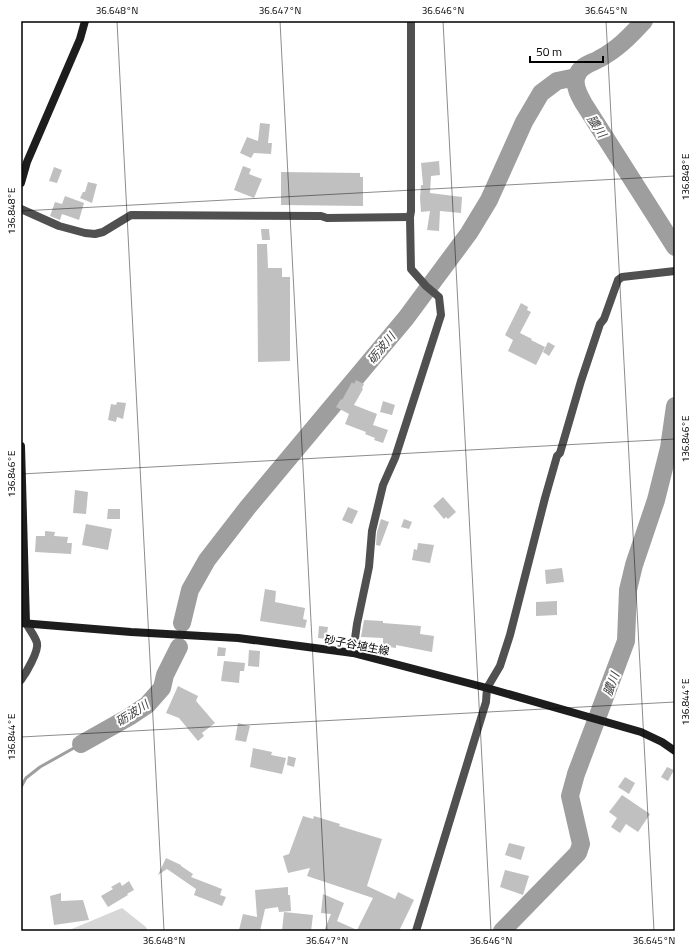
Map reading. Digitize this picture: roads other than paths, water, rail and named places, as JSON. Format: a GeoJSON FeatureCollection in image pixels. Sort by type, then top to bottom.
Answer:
{"type":"FeatureCollection","features":[{"type":"Feature","properties":{"kind":"main road"},"geometry":{"type":"LineString","coordinates":[[21,183],[27,162],[80,39],[85,21]]}},
{"type":"Feature","properties":{"kind":"main road"},"geometry":{"type":"LineString","coordinates":[[21,446],[24,623]]}},
{"type":"Feature","properties":{"kind":"main road","name":"砂子谷埴生線"},"geometry":{"type":"LineString","coordinates":[[24,623],[131,632],[238,638],[353,653],[487,688],[641,732],[662,742],[675,752]]}},
{"type":"Feature","properties":{"kind":"street"},"geometry":{"type":"LineString","coordinates":[[353,653],[357,624],[369,567],[372,530],[383,485],[395,458],[441,315],[439,298],[411,269],[411,21]]}},
{"type":"Feature","properties":{"kind":"street"},"geometry":{"type":"LineString","coordinates":[[21,209],[59,226],[95,234],[104,232],[131,215],[320,216],[327,218],[410,217]]}},
{"type":"Feature","properties":{"kind":"street"},"geometry":{"type":"LineString","coordinates":[[416,931],[486,702],[487,688],[500,666],[510,636],[557,456],[560,453],[581,381],[600,324],[604,319],[618,280],[622,277],[675,271]]}},
{"type":"Feature","properties":{"kind":"street"},"geometry":{"type":"LineString","coordinates":[[21,680],[36,649],[37,643],[24,623]]}},
{"type":"Feature","properties":{"kind":"waterway","name":"膿川"},"geometry":{"type":"LineString","coordinates":[[644,21],[618,47],[582,68],[577,74],[576,85],[584,104],[675,247]]}},
{"type":"Feature","properties":{"kind":"waterway","name":"砺波川"},"geometry":{"type":"LineString","coordinates":[[182,623],[190,590],[207,560],[248,507],[406,318],[469,233],[489,200],[524,122],[541,93],[557,81],[576,77]]}},
{"type":"Feature","properties":{"kind":"waterway","name":"膿川"},"geometry":{"type":"LineString","coordinates":[[502,931],[578,853],[581,844],[570,796],[576,774],[626,641],[628,590],[634,565],[656,500],[669,448],[675,406]]}},
{"type":"Feature","properties":{"kind":"waterway","name":"砺波川"},"geometry":{"type":"LineString","coordinates":[[81,744],[147,705],[162,688],[165,675],[179,647]]}},
{"type":"Feature","properties":{"kind":"waterway"},"geometry":{"type":"LineString","coordinates":[[21,787],[26,778],[40,767],[81,744]]}}]}
